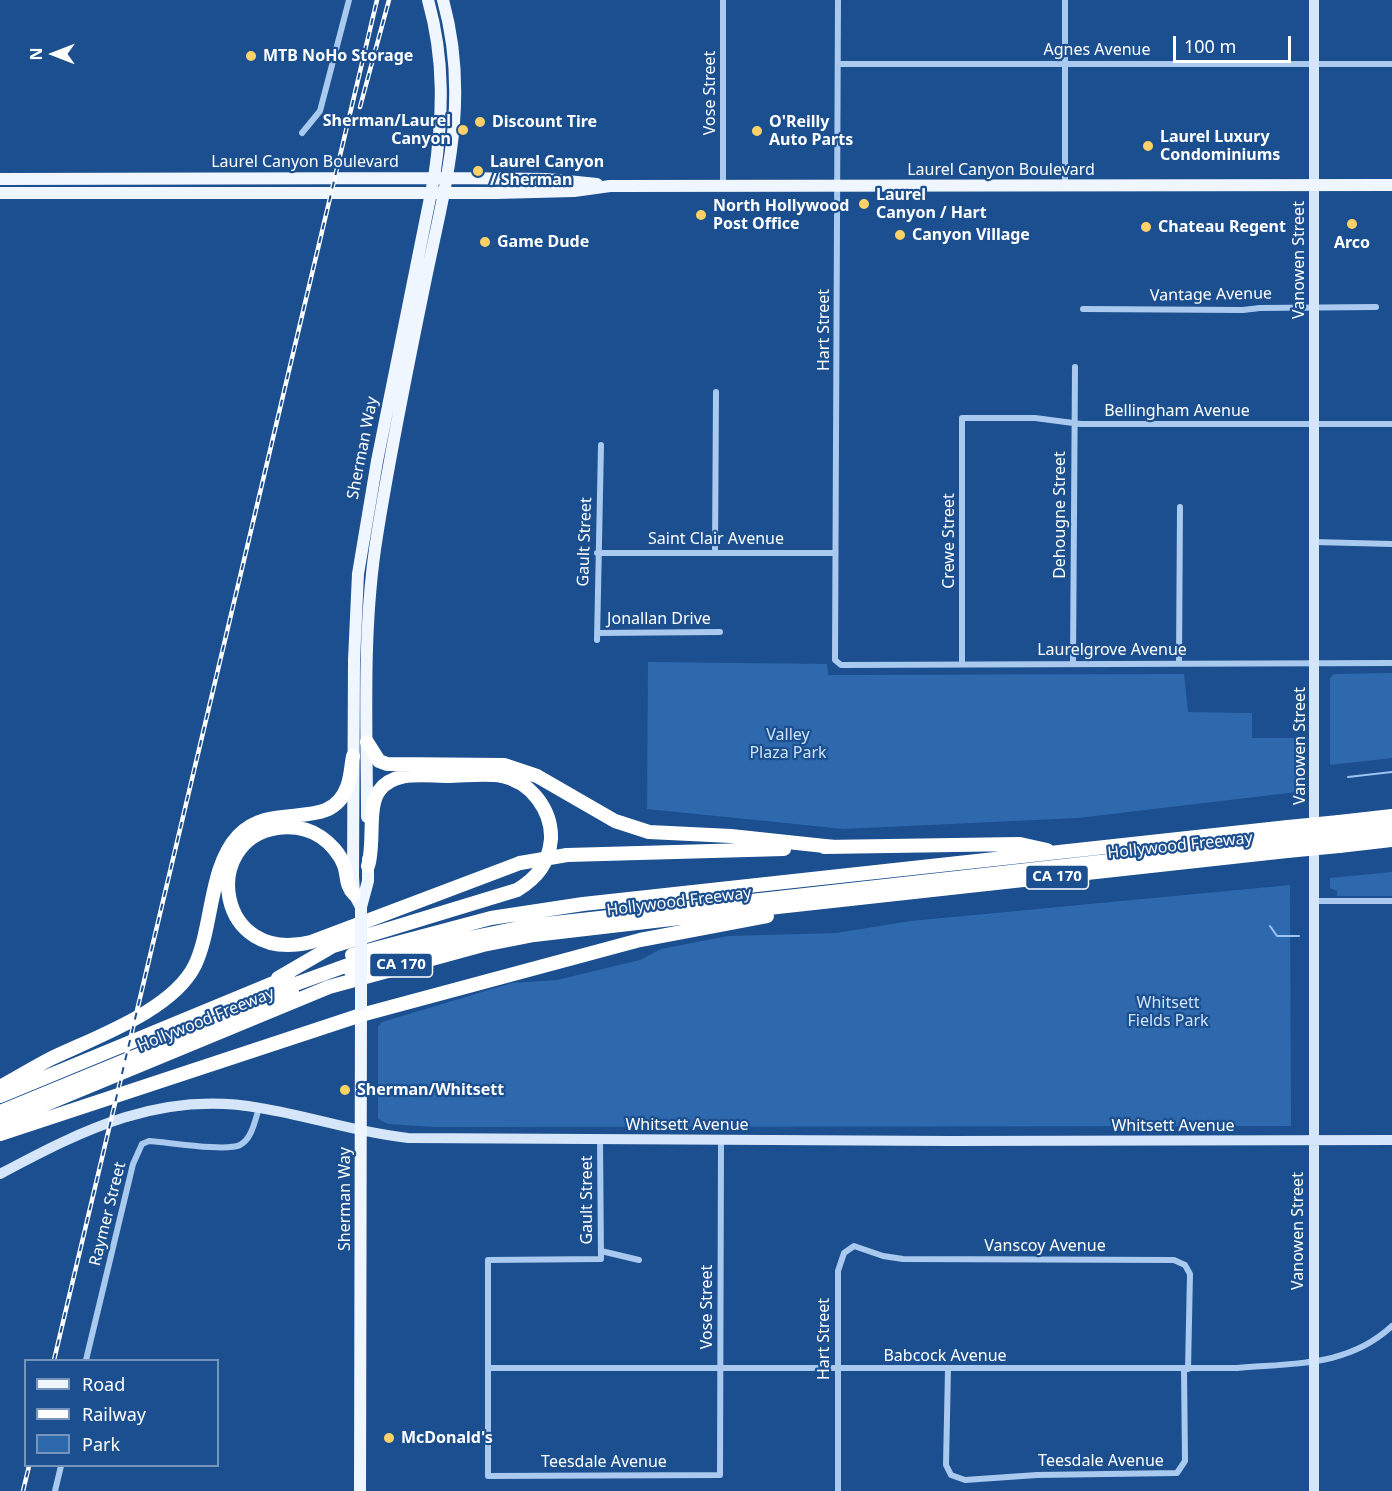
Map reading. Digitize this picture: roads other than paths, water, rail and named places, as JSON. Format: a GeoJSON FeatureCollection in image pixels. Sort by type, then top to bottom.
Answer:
{"type":"FeatureCollection","features":[{"type":"Feature","properties":{"kind":"highway"},"geometry":{"type":"LineString","coordinates":[[367,742],[379,760],[387,764],[484,764],[524,771],[615,821],[649,832],[731,836],[834,847]]}},
{"type":"Feature","properties":{"kind":"highway"},"geometry":{"type":"LineString","coordinates":[[0,1087],[169,997],[194,967],[222,866],[236,838],[264,819],[316,814],[335,807],[348,786],[353,756]]}},
{"type":"Feature","properties":{"kind":"highway"},"geometry":{"type":"LineString","coordinates":[[261,988],[333,946],[399,924],[502,896],[526,884],[542,869],[549,853],[550,824],[538,798],[511,779],[490,775],[396,778],[380,789],[375,797],[373,851],[368,866]]}},
{"type":"Feature","properties":{"kind":"highway","name":"Hollywood Freeway"},"geometry":{"type":"LineString","coordinates":[[0,1123],[329,987],[438,955],[534,935],[826,902],[1339,833],[1392,816]]}},
{"type":"Feature","properties":{"kind":"highway"},"geometry":{"type":"LineString","coordinates":[[1339,833],[1392,824]]}},
{"type":"Feature","properties":{"kind":"highway"},"geometry":{"type":"LineString","coordinates":[[354,894],[347,887],[344,865],[333,849],[318,835],[297,828],[270,829],[255,836],[237,856],[228,884],[230,904],[247,931],[270,944],[289,947],[326,937],[520,863],[567,855],[1020,843],[1059,852]]}},
{"type":"Feature","properties":{"kind":"highway"},"geometry":{"type":"LineString","coordinates":[[1339,833],[1392,829]]}},
{"type":"Feature","properties":{"kind":"highway","name":"Hollywood Freeway"},"geometry":{"type":"LineString","coordinates":[[0,1095],[261,988],[393,942],[491,918],[593,903],[1059,852],[1287,839],[1339,833],[1392,840]]}},
{"type":"Feature","properties":{"kind":"highway"},"geometry":{"type":"LineString","coordinates":[[0,1104],[329,970],[407,946],[487,927],[623,908],[1287,839]]}},
{"type":"Feature","properties":{"kind":"highway"},"geometry":{"type":"LineString","coordinates":[[0,1112],[308,986],[387,958],[455,941],[528,926],[601,916],[1287,839]]}},
{"type":"Feature","properties":{"kind":"highway"},"geometry":{"type":"LineString","coordinates":[[0,1134],[361,1010],[640,940],[728,925],[826,902]]}},
{"type":"Feature","properties":{"kind":"main road","name":"Sherman Way"},"geometry":{"type":"LineString","coordinates":[[361,907],[354,894],[355,618],[363,536],[434,178],[443,85],[437,38],[428,0]]}},
{"type":"Feature","properties":{"kind":"main road","name":"Sherman Way"},"geometry":{"type":"LineString","coordinates":[[360,1491],[361,907],[368,881],[368,620],[376,540],[449,178],[457,84],[451,36],[443,0]]}},
{"type":"Feature","properties":{"kind":"main road","name":"Vanowen Street"},"geometry":{"type":"LineString","coordinates":[[1314,0],[1314,1491]]}},
{"type":"Feature","properties":{"kind":"main road","name":"Laurel Canyon Boulevard"},"geometry":{"type":"LineString","coordinates":[[0,179],[449,178],[570,180],[610,186]]}},
{"type":"Feature","properties":{"kind":"main road"},"geometry":{"type":"LineString","coordinates":[[92,179],[93,193]]}},
{"type":"Feature","properties":{"kind":"main road","name":"Laurel Canyon Boulevard"},"geometry":{"type":"LineString","coordinates":[[0,193],[446,193],[574,191],[610,186],[1392,185]]}},
{"type":"Feature","properties":{"kind":"main road"},"geometry":{"type":"LineString","coordinates":[[398,356],[411,360]]}},
{"type":"Feature","properties":{"kind":"main road"},"geometry":{"type":"LineString","coordinates":[[363,536],[376,540]]}},
{"type":"Feature","properties":{"kind":"main road"},"geometry":{"type":"LineString","coordinates":[[359,567],[372,570]]}},
{"type":"Feature","properties":{"kind":"main road"},"geometry":{"type":"LineString","coordinates":[[355,618],[368,620]]}},
{"type":"Feature","properties":{"kind":"main road","name":"Whitsett Avenue"},"geometry":{"type":"LineString","coordinates":[[0,1174],[59,1142],[126,1115],[158,1108],[208,1104],[260,1107],[362,1131],[408,1138],[1392,1140]]}},
{"type":"Feature","properties":{"kind":"street"},"geometry":{"type":"LineString","coordinates":[[302,133],[320,111],[349,0]]}},
{"type":"Feature","properties":{"kind":"street","name":"Vose Street"},"geometry":{"type":"LineString","coordinates":[[723,0],[723,186]]}},
{"type":"Feature","properties":{"kind":"street","name":"Hart Street"},"geometry":{"type":"LineString","coordinates":[[835,660],[838,0]]}},
{"type":"Feature","properties":{"kind":"street"},"geometry":{"type":"LineString","coordinates":[[1065,0],[1065,186]]}},
{"type":"Feature","properties":{"kind":"street","name":"Agnes Avenue"},"geometry":{"type":"LineString","coordinates":[[838,64],[1392,64]]}},
{"type":"Feature","properties":{"kind":"street","name":"Vantage Avenue"},"geometry":{"type":"LineString","coordinates":[[1083,309],[1243,310],[1376,307]]}},
{"type":"Feature","properties":{"kind":"street","name":"Dehougne Street"},"geometry":{"type":"LineString","coordinates":[[1073,664],[1075,367]]}},
{"type":"Feature","properties":{"kind":"street"},"geometry":{"type":"LineString","coordinates":[[715,552],[716,392]]}},
{"type":"Feature","properties":{"kind":"street","name":"Bellingham Avenue"},"geometry":{"type":"LineString","coordinates":[[962,418],[1035,418],[1074,423],[1392,424]]}},
{"type":"Feature","properties":{"kind":"street","name":"Crewe Street"},"geometry":{"type":"LineString","coordinates":[[962,418],[962,664]]}},
{"type":"Feature","properties":{"kind":"street","name":"Gault Street"},"geometry":{"type":"LineString","coordinates":[[597,636],[601,445]]}},
{"type":"Feature","properties":{"kind":"street"},"geometry":{"type":"LineString","coordinates":[[1179,663],[1180,507]]}},
{"type":"Feature","properties":{"kind":"street"},"geometry":{"type":"LineString","coordinates":[[1314,542],[1392,544]]}},
{"type":"Feature","properties":{"kind":"street","name":"Saint Clair Avenue"},"geometry":{"type":"LineString","coordinates":[[597,553],[835,553]]}},
{"type":"Feature","properties":{"kind":"street","name":"Jonallan Drive"},"geometry":{"type":"LineString","coordinates":[[597,636],[720,632]]}},
{"type":"Feature","properties":{"kind":"street","name":"Laurelgrove Avenue"},"geometry":{"type":"LineString","coordinates":[[835,660],[841,665],[1392,663]]}},
{"type":"Feature","properties":{"kind":"street"},"geometry":{"type":"LineString","coordinates":[[1314,901],[1392,901]]}},
{"type":"Feature","properties":{"kind":"street","name":"Raymer Street"},"geometry":{"type":"LineString","coordinates":[[86,1359],[133,1164],[142,1144],[149,1141],[225,1148],[240,1145],[249,1136],[260,1107]]}},
{"type":"Feature","properties":{"kind":"street","name":"Gault Street"},"geometry":{"type":"LineString","coordinates":[[488,1368],[488,1260],[601,1259],[600,1140]]}},
{"type":"Feature","properties":{"kind":"street","name":"Vose Street"},"geometry":{"type":"LineString","coordinates":[[720,1475],[721,1140]]}},
{"type":"Feature","properties":{"kind":"street","name":"Hart Street"},"geometry":{"type":"LineString","coordinates":[[838,1491],[838,1271],[843,1252],[854,1246],[883,1256],[903,1259]]}},
{"type":"Feature","properties":{"kind":"street"},"geometry":{"type":"LineString","coordinates":[[601,1251],[639,1260]]}},
{"type":"Feature","properties":{"kind":"street","name":"Vanscoy Avenue"},"geometry":{"type":"LineString","coordinates":[[903,1259],[1168,1259],[1185,1265],[1190,1275],[1186,1369]]}},
{"type":"Feature","properties":{"kind":"street","name":"Babcock Avenue"},"geometry":{"type":"LineString","coordinates":[[488,1368],[1237,1368],[1313,1361],[1361,1350],[1392,1326]]}},
{"type":"Feature","properties":{"kind":"street","name":"Teesdale Avenue"},"geometry":{"type":"LineString","coordinates":[[488,1368],[488,1476],[720,1475]]}},
{"type":"Feature","properties":{"kind":"street","name":"Teesdale Avenue"},"geometry":{"type":"LineString","coordinates":[[948,1369],[946,1465],[951,1475],[965,1480],[1037,1475],[1171,1475],[1180,1470],[1185,1461],[1186,1369]]}},
{"type":"Feature","properties":{"kind":"street"},"geometry":{"type":"LineString","coordinates":[[55,1491],[61,1467]]}},
{"type":"Feature","properties":{"kind":"waterway"},"geometry":{"type":"LineString","coordinates":[[1348,777],[1392,772]]}},
{"type":"Feature","properties":{"kind":"waterway"},"geometry":{"type":"LineString","coordinates":[[1270,926],[1277,936],[1299,936]]}},
{"type":"Feature","properties":{"kind":"railway"},"geometry":{"type":"LineString","coordinates":[[54,1359],[377,0]]}},
{"type":"Feature","properties":{"kind":"railway"},"geometry":{"type":"LineString","coordinates":[[360,107],[389,0]]}},
{"type":"Feature","properties":{"kind":"railway"},"geometry":{"type":"LineString","coordinates":[[23,1491],[29,1467]]}},
{"type":"Feature","properties":{"kind":"place","name":"MTB NoHo Storage"},"geometry":{"type":"Point","coordinates":[251,56]}},
{"type":"Feature","properties":{"kind":"place","name":"Discount Tire"},"geometry":{"type":"Point","coordinates":[480,122]}},
{"type":"Feature","properties":{"kind":"place","name":"Sherman/Laurel Canyon"},"geometry":{"type":"Point","coordinates":[463,130]}},
{"type":"Feature","properties":{"kind":"place","name":"O'Reilly Auto Parts"},"geometry":{"type":"Point","coordinates":[757,131]}},
{"type":"Feature","properties":{"kind":"place","name":"Laurel Luxury Condominiums"},"geometry":{"type":"Point","coordinates":[1148,146]}},
{"type":"Feature","properties":{"kind":"place","name":"Laurel Canyon / Sherman"},"geometry":{"type":"Point","coordinates":[478,171]}},
{"type":"Feature","properties":{"kind":"place","name":"Laurel Canyon / Hart"},"geometry":{"type":"Point","coordinates":[864,204]}},
{"type":"Feature","properties":{"kind":"place","name":"North Hollywood Post Office"},"geometry":{"type":"Point","coordinates":[701,215]}},
{"type":"Feature","properties":{"kind":"place","name":"Arco"},"geometry":{"type":"Point","coordinates":[1352,224]}},
{"type":"Feature","properties":{"kind":"place","name":"Chateau Regent"},"geometry":{"type":"Point","coordinates":[1146,227]}},
{"type":"Feature","properties":{"kind":"place","name":"Canyon Village"},"geometry":{"type":"Point","coordinates":[900,235]}},
{"type":"Feature","properties":{"kind":"place","name":"Game Dude"},"geometry":{"type":"Point","coordinates":[485,242]}},
{"type":"Feature","properties":{"kind":"place","name":"Sherman/Whitsett"},"geometry":{"type":"Point","coordinates":[345,1090]}},
{"type":"Feature","properties":{"kind":"place","name":"McDonald's"},"geometry":{"type":"Point","coordinates":[389,1438]}},
{"type":"Feature","properties":{"kind":"park label","name":"Valley Plaza Park"},"geometry":{"type":"Point","coordinates":[788,744]}},
{"type":"Feature","properties":{"kind":"park label","name":"Whitsett Fields Park"},"geometry":{"type":"Point","coordinates":[1168,1012]}}]}
